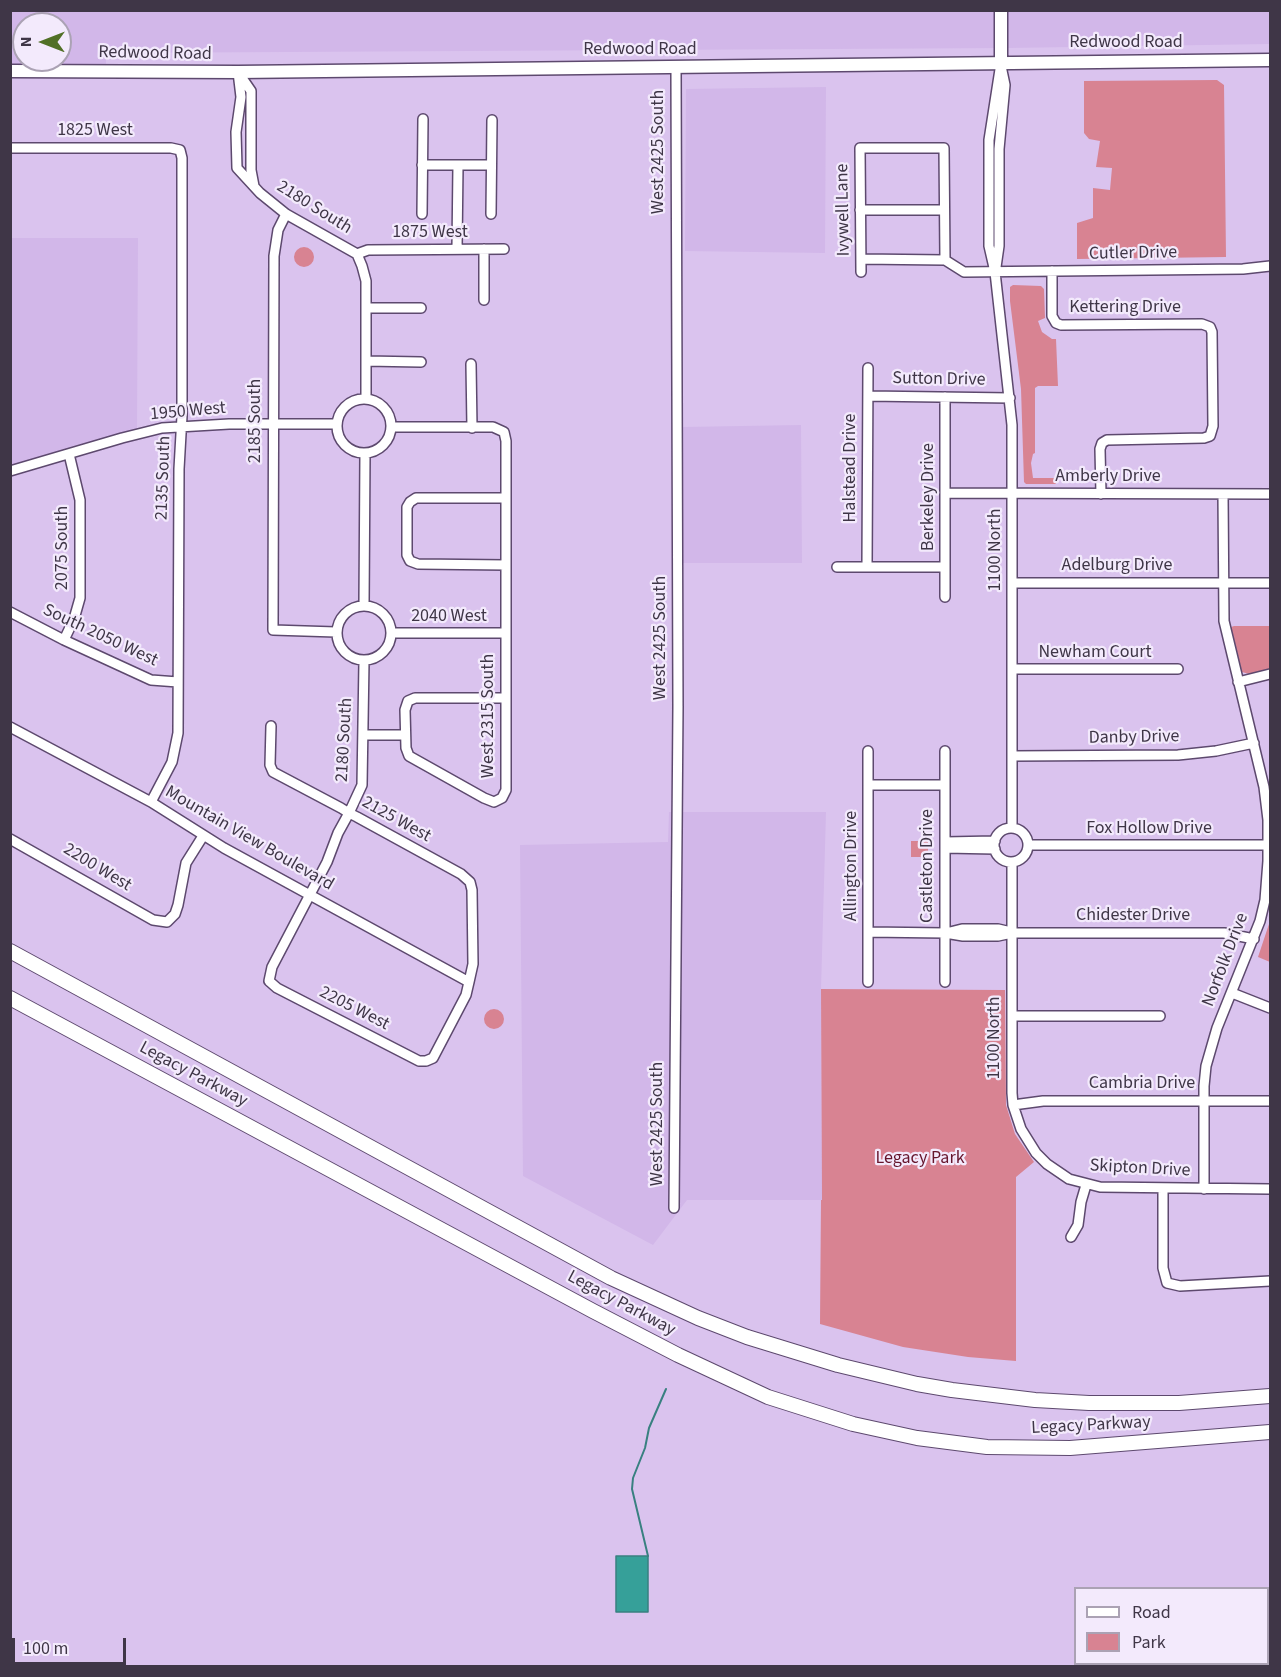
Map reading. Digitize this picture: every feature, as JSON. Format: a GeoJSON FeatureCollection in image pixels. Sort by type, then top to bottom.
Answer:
{"type":"FeatureCollection","features":[{"type":"Feature","properties":{"kind":"highway","name":"Legacy Parkway"},"geometry":{"type":"LineString","coordinates":[[10,951],[611,1278],[698,1318],[747,1337],[838,1365],[917,1384],[1035,1400],[1089,1403],[1179,1403],[1270,1396]]}},
{"type":"Feature","properties":{"kind":"highway","name":"Legacy Parkway"},"geometry":{"type":"LineString","coordinates":[[10,998],[583,1305],[678,1355],[768,1397],[853,1424],[916,1438],[987,1447],[1070,1448],[1270,1432]]}},
{"type":"Feature","properties":{"kind":"main road"},"geometry":{"type":"LineString","coordinates":[[1001,10],[1001,63]]}},
{"type":"Feature","properties":{"kind":"main road","name":"Redwood Road"},"geometry":{"type":"LineString","coordinates":[[10,70],[238,72],[1270,60]]}},
{"type":"Feature","properties":{"kind":"street","name":"1100 North"},"geometry":{"type":"LineString","coordinates":[[1001,63],[996,82],[988,150],[989,246],[995,272],[1010,398],[1012,828]]}},
{"type":"Feature","properties":{"kind":"street","name":"West 2425 South"},"geometry":{"type":"LineString","coordinates":[[674,1208],[678,717],[676,68]]}},
{"type":"Feature","properties":{"kind":"street","name":"2180 South"},"geometry":{"type":"LineString","coordinates":[[238,72],[251,91],[251,170],[254,186]]}},
{"type":"Feature","properties":{"kind":"street","name":"2180 South"},"geometry":{"type":"LineString","coordinates":[[238,72],[241,97],[236,132],[237,168],[260,194],[286,214],[357,254],[366,281],[366,399]]}},
{"type":"Feature","properties":{"kind":"street"},"geometry":{"type":"LineString","coordinates":[[422,214],[423,119]]}},
{"type":"Feature","properties":{"kind":"street"},"geometry":{"type":"LineString","coordinates":[[491,214],[492,120]]}},
{"type":"Feature","properties":{"kind":"street","name":"1825 West"},"geometry":{"type":"LineString","coordinates":[[10,148],[165,148],[180,150]]}},
{"type":"Feature","properties":{"kind":"street","name":"Ivywell Lane"},"geometry":{"type":"LineString","coordinates":[[861,272],[860,148],[944,148],[944,210]]}},
{"type":"Feature","properties":{"kind":"street","name":"2135 South"},"geometry":{"type":"LineString","coordinates":[[151,802],[177,748],[179,470],[182,426],[183,163],[180,150]]}},
{"type":"Feature","properties":{"kind":"street"},"geometry":{"type":"LineString","coordinates":[[422,165],[491,165]]}},
{"type":"Feature","properties":{"kind":"street"},"geometry":{"type":"LineString","coordinates":[[458,165],[458,249]]}},
{"type":"Feature","properties":{"kind":"street"},"geometry":{"type":"LineString","coordinates":[[860,210],[944,210],[945,260],[861,259]]}},
{"type":"Feature","properties":{"kind":"street","name":"2185 South"},"geometry":{"type":"LineString","coordinates":[[286,214],[278,230],[274,256],[273,630],[336,632]]}},
{"type":"Feature","properties":{"kind":"street"},"geometry":{"type":"LineString","coordinates":[[483,249],[484,300]]}},
{"type":"Feature","properties":{"kind":"street","name":"1875 West"},"geometry":{"type":"LineString","coordinates":[[357,254],[368,250],[504,249]]}},
{"type":"Feature","properties":{"kind":"street","name":"Cutler Drive"},"geometry":{"type":"LineString","coordinates":[[945,260],[964,272],[1243,269],[1270,266]]}},
{"type":"Feature","properties":{"kind":"street","name":"Kettering Drive"},"geometry":{"type":"LineString","coordinates":[[1052,271],[1053,316],[1054,321],[1061,325],[1202,324],[1210,327],[1213,335],[1213,426],[1210,436],[1107,440],[1102,443],[1100,449],[1101,494]]}},
{"type":"Feature","properties":{"kind":"street"},"geometry":{"type":"LineString","coordinates":[[366,308],[421,308]]}},
{"type":"Feature","properties":{"kind":"street"},"geometry":{"type":"LineString","coordinates":[[366,361],[421,362]]}},
{"type":"Feature","properties":{"kind":"street"},"geometry":{"type":"LineString","coordinates":[[392,427],[472,428],[471,364]]}},
{"type":"Feature","properties":{"kind":"street","name":"Halstead Drive"},"geometry":{"type":"LineString","coordinates":[[867,567],[868,368]]}},
{"type":"Feature","properties":{"kind":"street","name":"Sutton Drive"},"geometry":{"type":"LineString","coordinates":[[868,396],[1010,398]]}},
{"type":"Feature","properties":{"kind":"street","name":"Berkeley Drive"},"geometry":{"type":"LineString","coordinates":[[945,397],[945,597]]}},
{"type":"Feature","properties":{"kind":"street"},"geometry":{"type":"LineString","coordinates":[[366,399],[376,401],[384,408],[390,417],[392,427],[384,446],[365,453],[348,448],[338,433],[337,424],[346,406],[355,400],[366,399]]}},
{"type":"Feature","properties":{"kind":"street","name":"1950 West"},"geometry":{"type":"LineString","coordinates":[[10,471],[144,432],[182,426],[337,424]]}},
{"type":"Feature","properties":{"kind":"street","name":"West 2315 South"},"geometry":{"type":"LineString","coordinates":[[405,735],[409,756],[484,798],[495,802],[502,798],[506,790],[506,441],[504,432],[497,428],[472,428]]}},
{"type":"Feature","properties":{"kind":"street"},"geometry":{"type":"LineString","coordinates":[[364,605],[365,453]]}},
{"type":"Feature","properties":{"kind":"street","name":"2075 South"},"geometry":{"type":"LineString","coordinates":[[64,640],[74,619],[80,598],[80,500],[69,454]]}},
{"type":"Feature","properties":{"kind":"street","name":"Amberly Drive"},"geometry":{"type":"LineString","coordinates":[[945,494],[1270,494]]}},
{"type":"Feature","properties":{"kind":"street","name":"Norfolk Drive"},"geometry":{"type":"LineString","coordinates":[[1204,1188],[1203,1101],[1209,1053],[1254,939],[1265,900],[1269,845],[1266,799],[1224,621],[1223,494]]}},
{"type":"Feature","properties":{"kind":"street"},"geometry":{"type":"LineString","coordinates":[[506,498],[416,498],[406,507],[406,555],[410,561],[418,564],[506,565]]}},
{"type":"Feature","properties":{"kind":"street"},"geometry":{"type":"LineString","coordinates":[[837,567],[945,567]]}},
{"type":"Feature","properties":{"kind":"street","name":"Adelburg Drive"},"geometry":{"type":"LineString","coordinates":[[1012,583],[1270,583]]}},
{"type":"Feature","properties":{"kind":"street"},"geometry":{"type":"LineString","coordinates":[[364,605],[375,607],[384,614],[390,623],[392,633],[389,644],[383,652],[375,658],[364,661],[345,653],[339,644],[336,632],[338,622],[344,614],[353,607],[364,605]]}},
{"type":"Feature","properties":{"kind":"street","name":"South 2050 West"},"geometry":{"type":"LineString","coordinates":[[10,612],[151,680],[178,682]]}},
{"type":"Feature","properties":{"kind":"street","name":"2040 West"},"geometry":{"type":"LineString","coordinates":[[392,633],[506,633]]}},
{"type":"Feature","properties":{"kind":"street","name":"2180 South"},"geometry":{"type":"LineString","coordinates":[[269,981],[272,967],[327,862],[338,833],[362,785],[364,661]]}},
{"type":"Feature","properties":{"kind":"street","name":"Newham Court"},"geometry":{"type":"LineString","coordinates":[[1012,669],[1178,669]]}},
{"type":"Feature","properties":{"kind":"street"},"geometry":{"type":"LineString","coordinates":[[1238,681],[1270,674]]}},
{"type":"Feature","properties":{"kind":"street"},"geometry":{"type":"LineString","coordinates":[[363,735],[405,735],[405,711],[408,701],[415,698],[506,698]]}},
{"type":"Feature","properties":{"kind":"street","name":"2125 West"},"geometry":{"type":"LineString","coordinates":[[271,726],[270,765],[273,772],[461,874],[470,882],[473,964],[469,982]]}},
{"type":"Feature","properties":{"kind":"street","name":"Mountain View Boulevard"},"geometry":{"type":"LineString","coordinates":[[10,727],[151,802],[203,836],[469,982]]}},
{"type":"Feature","properties":{"kind":"street","name":"Danby Drive"},"geometry":{"type":"LineString","coordinates":[[1012,756],[1167,756],[1210,752],[1254,743]]}},
{"type":"Feature","properties":{"kind":"street","name":"Allington Drive"},"geometry":{"type":"LineString","coordinates":[[868,751],[868,982]]}},
{"type":"Feature","properties":{"kind":"street","name":"Castleton Drive"},"geometry":{"type":"LineString","coordinates":[[945,751],[945,982]]}},
{"type":"Feature","properties":{"kind":"street"},"geometry":{"type":"LineString","coordinates":[[868,785],[945,785]]}},
{"type":"Feature","properties":{"kind":"street"},"geometry":{"type":"LineString","coordinates":[[1012,828],[1024,834],[1028,845],[1023,857],[1012,862],[1001,858],[995,845],[1000,833],[1012,828]]}},
{"type":"Feature","properties":{"kind":"street","name":"2200 West"},"geometry":{"type":"LineString","coordinates":[[10,838],[153,920],[167,922],[175,914],[178,905],[186,863],[203,836]]}},
{"type":"Feature","properties":{"kind":"street"},"geometry":{"type":"LineString","coordinates":[[945,845],[995,845]]}},
{"type":"Feature","properties":{"kind":"street","name":"Fox Hollow Drive"},"geometry":{"type":"LineString","coordinates":[[1028,845],[1269,845]]}},
{"type":"Feature","properties":{"kind":"street","name":"1100 North"},"geometry":{"type":"LineString","coordinates":[[1012,862],[1013,1106]]}},
{"type":"Feature","properties":{"kind":"street","name":"Chidester Drive"},"geometry":{"type":"LineString","coordinates":[[868,932],[945,933],[963,936],[998,936],[1012,933],[1224,933],[1254,939]]}},
{"type":"Feature","properties":{"kind":"street","name":"2205 West"},"geometry":{"type":"LineString","coordinates":[[269,981],[277,988],[419,1061],[433,1058],[466,995],[469,982]]}},
{"type":"Feature","properties":{"kind":"street"},"geometry":{"type":"LineString","coordinates":[[1232,993],[1270,1008]]}},
{"type":"Feature","properties":{"kind":"street"},"geometry":{"type":"LineString","coordinates":[[1012,1017],[1160,1016]]}},
{"type":"Feature","properties":{"kind":"street","name":"Cambria Drive"},"geometry":{"type":"LineString","coordinates":[[1013,1106],[1043,1101],[1270,1101]]}},
{"type":"Feature","properties":{"kind":"street","name":"Skipton Drive"},"geometry":{"type":"LineString","coordinates":[[1013,1106],[1021,1129],[1036,1153],[1054,1170],[1086,1185],[1115,1188],[1270,1189]]}},
{"type":"Feature","properties":{"kind":"street"},"geometry":{"type":"LineString","coordinates":[[1071,1237],[1078,1225],[1086,1185]]}},
{"type":"Feature","properties":{"kind":"street"},"geometry":{"type":"LineString","coordinates":[[1163,1189],[1163,1268],[1167,1283],[1180,1286],[1270,1281]]}},
{"type":"Feature","properties":{"kind":"shaded area"},"geometry":{"type":"Polygon","coordinates":[[[11,10],[1270,11],[1270,44],[1007,48],[106,53],[106,65],[72,65],[72,12],[12,12],[12,65],[11,10]]]}},
{"type":"Feature","properties":{"kind":"shaded area"},"geometry":{"type":"Polygon","coordinates":[[[826,87],[825,253],[685,251],[686,89],[826,87]]]}},
{"type":"Feature","properties":{"kind":"shaded area"},"geometry":{"type":"Polygon","coordinates":[[[11,238],[138,238],[137,429],[11,466],[11,238]]]}},
{"type":"Feature","properties":{"kind":"shaded area"},"geometry":{"type":"Polygon","coordinates":[[[801,425],[802,563],[681,563],[683,427],[801,425]]]}},
{"type":"Feature","properties":{"kind":"shaded area"},"geometry":{"type":"Polygon","coordinates":[[[669,812],[826,812],[821,989],[822,1200],[687,1200],[653,1245],[523,1176],[520,845],[668,842],[669,812]]]}},
{"type":"Feature","properties":{"kind":"shaded area"},"geometry":{"type":"Polygon","coordinates":[[[616,1556],[648,1556],[648,1612],[616,1612],[616,1556]]]}},
{"type":"Feature","properties":{"kind":"green space"},"geometry":{"type":"Polygon","coordinates":[[[1217,80],[1224,85],[1226,257],[1077,259],[1077,223],[1093,218],[1093,188],[1110,190],[1112,168],[1096,167],[1100,141],[1089,139],[1084,133],[1084,81],[1217,80]]]}},
{"type":"Feature","properties":{"kind":"green space"},"geometry":{"type":"Polygon","coordinates":[[[304,247],[311,250],[314,257],[311,264],[304,267],[297,264],[294,257],[297,250],[304,247]]]}},
{"type":"Feature","properties":{"kind":"green space"},"geometry":{"type":"Polygon","coordinates":[[[1013,285],[1041,286],[1044,289],[1045,318],[1038,321],[1042,332],[1056,339],[1058,386],[1035,388],[1035,453],[1031,463],[1033,478],[1055,478],[1056,484],[1026,484],[1024,482],[1021,389],[1010,301],[1010,287],[1013,285]]]}},
{"type":"Feature","properties":{"kind":"green space"},"geometry":{"type":"Polygon","coordinates":[[[1270,626],[1270,669],[1249,674],[1242,672],[1231,627],[1270,626]]]}},
{"type":"Feature","properties":{"kind":"green space"},"geometry":{"type":"Polygon","coordinates":[[[911,841],[928,841],[928,857],[911,857],[911,841]]]}},
{"type":"Feature","properties":{"kind":"green space"},"geometry":{"type":"Polygon","coordinates":[[[1270,921],[1270,962],[1258,957],[1270,921]]]}},
{"type":"Feature","properties":{"kind":"green space","name":"Legacy Park"},"geometry":{"type":"Polygon","coordinates":[[[821,989],[1005,990],[1006,1105],[1015,1134],[1034,1162],[1016,1177],[1016,1361],[968,1357],[903,1347],[820,1324],[821,989]]]}},
{"type":"Feature","properties":{"kind":"green space"},"geometry":{"type":"Polygon","coordinates":[[[494,1009],[501,1012],[504,1019],[501,1026],[494,1029],[487,1026],[484,1019],[487,1012],[494,1009]]]}},
{"type":"Feature","properties":{"kind":"waterway"},"geometry":{"type":"LineString","coordinates":[[648,1556],[632,1489],[633,1478],[645,1448],[649,1428],[666,1389]]}}]}
